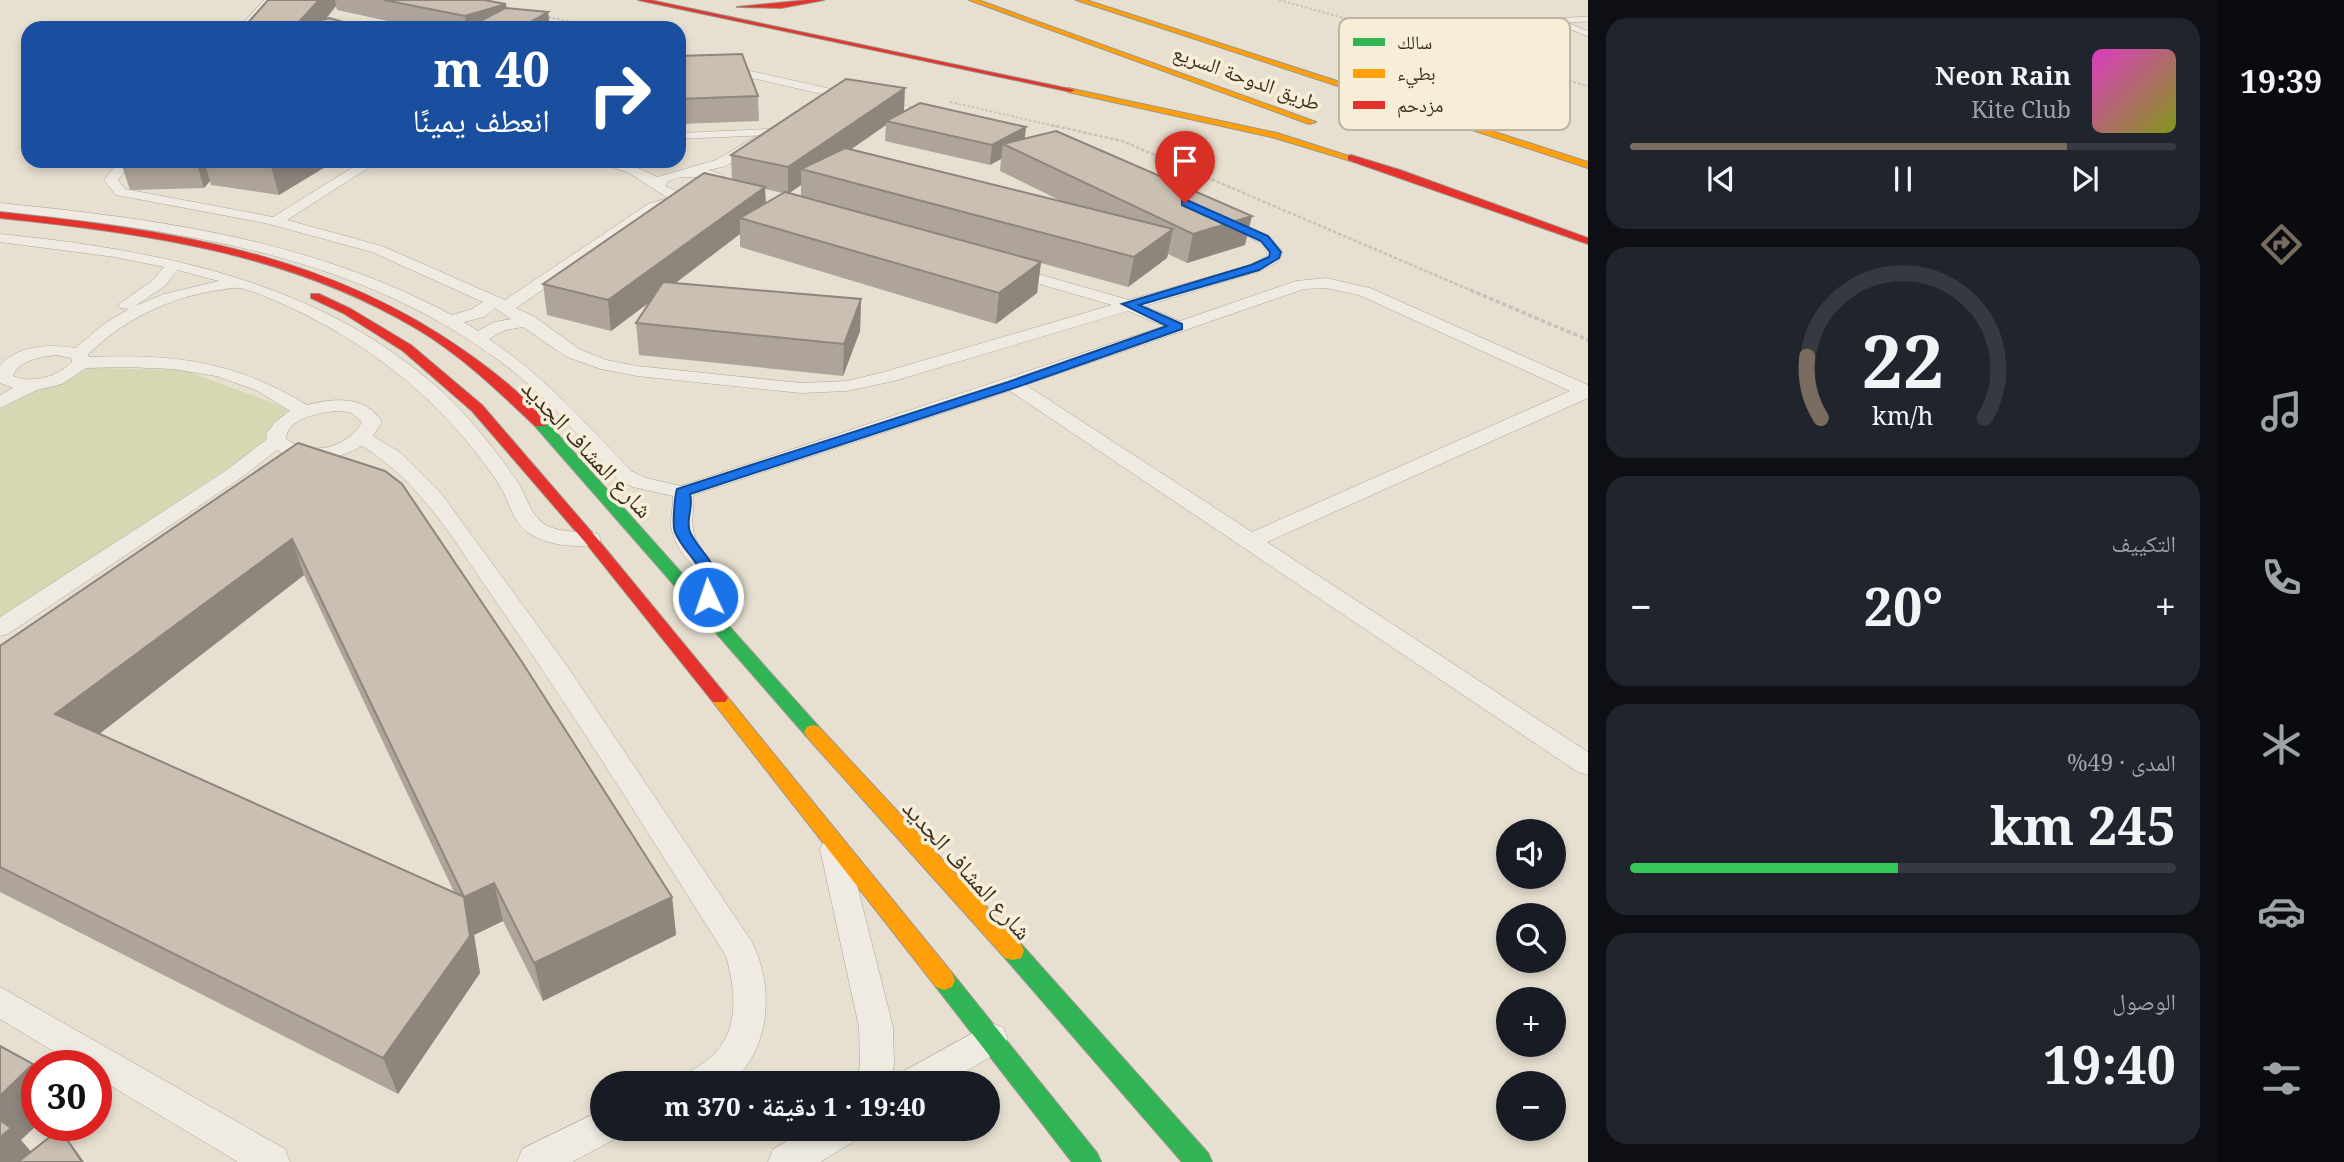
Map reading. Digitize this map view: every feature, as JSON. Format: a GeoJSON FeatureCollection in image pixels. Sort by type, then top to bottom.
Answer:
{"type":"FeatureCollection","features":[{"type":"Feature","properties":{"kind":"main road"},"geometry":{"type":"LineString","coordinates":[[633,0],[757,8],[821,0]]}},
{"type":"Feature","properties":{"kind":"main road"},"geometry":{"type":"LineString","coordinates":[[641,0],[672,3],[1264,132],[1397,172],[1588,241]]}},
{"type":"Feature","properties":{"kind":"main road","name":"طريق الدوحة السريع"},"geometry":{"type":"LineString","coordinates":[[972,0],[1327,128]]}},
{"type":"Feature","properties":{"kind":"main road","name":"طريق الدوحة السريع"},"geometry":{"type":"LineString","coordinates":[[1079,0],[1339,84]]}},
{"type":"Feature","properties":{"kind":"main road"},"geometry":{"type":"LineString","coordinates":[[1124,0],[1216,27]]}},
{"type":"Feature","properties":{"kind":"main road","name":"طريق الدوحة السريع"},"geometry":{"type":"LineString","coordinates":[[1480,130],[1588,165]]}},
{"type":"Feature","properties":{"kind":"main road","name":"شارع المشاف الجديد"},"geometry":{"type":"LineString","coordinates":[[0,215],[116,227],[179,237],[239,251],[328,279],[399,312],[439,336],[488,374],[554,439],[702,608],[1090,1035],[1199,1162]]}},
{"type":"Feature","properties":{"kind":"main road"},"geometry":{"type":"LineString","coordinates":[[0,230],[134,246],[214,262],[292,288],[347,311],[407,348],[462,393],[590,539],[831,836],[1088,1162]]}},
{"type":"Feature","properties":{"kind":"street"},"geometry":{"type":"LineString","coordinates":[[250,21],[269,0]]}},
{"type":"Feature","properties":{"kind":"street"},"geometry":{"type":"LineString","coordinates":[[686,60],[956,121]]}},
{"type":"Feature","properties":{"kind":"street"},"geometry":{"type":"LineString","coordinates":[[808,105],[829,92]]}},
{"type":"Feature","properties":{"kind":"street"},"geometry":{"type":"LineString","coordinates":[[449,321],[500,304],[653,207],[703,194],[723,182],[773,129]]}},
{"type":"Feature","properties":{"kind":"street"},"geometry":{"type":"LineString","coordinates":[[120,168],[111,180],[121,192],[278,221],[377,249],[500,304],[573,353],[609,366],[779,386],[824,388],[888,377],[1255,268],[1273,258],[1275,252],[1264,239],[1216,217]]}},
{"type":"Feature","properties":{"kind":"street"},"geometry":{"type":"LineString","coordinates":[[256,243],[278,221],[361,168]]}},
{"type":"Feature","properties":{"kind":"street"},"geometry":{"type":"LineString","coordinates":[[627,168],[684,173],[723,182]]}},
{"type":"Feature","properties":{"kind":"street"},"geometry":{"type":"LineString","coordinates":[[634,170],[660,186],[687,196]]}},
{"type":"Feature","properties":{"kind":"street"},"geometry":{"type":"LineString","coordinates":[[653,207],[663,178],[684,173]]}},
{"type":"Feature","properties":{"kind":"street"},"geometry":{"type":"LineString","coordinates":[[0,207],[99,216],[223,236],[256,243],[371,282],[478,338],[546,391],[624,475],[633,481],[682,492],[1012,384],[1293,286],[1314,283],[1339,285],[1375,295],[1586,391]]}},
{"type":"Feature","properties":{"kind":"street"},"geometry":{"type":"LineString","coordinates":[[223,236],[278,221]]}},
{"type":"Feature","properties":{"kind":"street"},"geometry":{"type":"LineString","coordinates":[[0,238],[98,249],[174,264],[240,283],[293,303],[330,321],[351,332],[401,368],[453,413],[510,487],[529,523],[549,534],[590,539]]}},
{"type":"Feature","properties":{"kind":"street"},"geometry":{"type":"LineString","coordinates":[[34,384],[11,383],[2,380],[3,374],[6,368],[24,357],[44,351],[82,332],[142,295],[164,279],[174,264]]}},
{"type":"Feature","properties":{"kind":"street"},"geometry":{"type":"LineString","coordinates":[[997,268],[1128,304],[1178,326]]}},
{"type":"Feature","properties":{"kind":"street"},"geometry":{"type":"LineString","coordinates":[[0,402],[34,384],[58,378],[76,369],[96,337],[163,301],[192,290],[240,283]]}},
{"type":"Feature","properties":{"kind":"street"},"geometry":{"type":"LineString","coordinates":[[478,338],[500,326],[529,321]]}},
{"type":"Feature","properties":{"kind":"street"},"geometry":{"type":"LineString","coordinates":[[0,350],[24,357]]}},
{"type":"Feature","properties":{"kind":"street"},"geometry":{"type":"LineString","coordinates":[[44,351],[65,350],[80,359],[164,363],[222,372],[262,386],[304,411]]}},
{"type":"Feature","properties":{"kind":"street"},"geometry":{"type":"LineString","coordinates":[[1012,384],[1588,765]]}},
{"type":"Feature","properties":{"kind":"street"},"geometry":{"type":"LineString","coordinates":[[1251,541],[1586,391]]}},
{"type":"Feature","properties":{"kind":"street"},"geometry":{"type":"LineString","coordinates":[[335,405],[362,409],[369,415],[372,422],[362,438],[335,451],[302,453],[290,451],[277,441],[276,433],[281,425],[304,411],[335,405]]}},
{"type":"Feature","properties":{"kind":"street"},"geometry":{"type":"LineString","coordinates":[[362,438],[394,457],[433,496],[556,669],[741,952],[752,997],[746,1039],[737,1055],[721,1071]]}},
{"type":"Feature","properties":{"kind":"street"},"geometry":{"type":"LineString","coordinates":[[554,439],[595,444]]}},
{"type":"Feature","properties":{"kind":"street"},"geometry":{"type":"LineString","coordinates":[[0,628],[231,476],[277,441]]}},
{"type":"Feature","properties":{"kind":"street"},"geometry":{"type":"LineString","coordinates":[[46,623],[265,473],[302,453]]}},
{"type":"Feature","properties":{"kind":"street"},"geometry":{"type":"LineString","coordinates":[[682,492],[685,500],[681,524],[683,534],[707,564],[710,575],[711,586],[702,608]]}},
{"type":"Feature","properties":{"kind":"street"},"geometry":{"type":"LineString","coordinates":[[831,836],[876,1027],[876,1071]]}},
{"type":"Feature","properties":{"kind":"street"},"geometry":{"type":"LineString","coordinates":[[0,1002],[272,1162]]}},
{"type":"Feature","properties":{"kind":"street"},"geometry":{"type":"LineString","coordinates":[[936,1071],[991,1038]]}},
{"type":"Feature","properties":{"kind":"street"},"geometry":{"type":"LineString","coordinates":[[535,1162],[590,1133]]}},
{"type":"Feature","properties":{"kind":"street"},"geometry":{"type":"LineString","coordinates":[[786,1162],[821,1141]]}},
{"type":"Feature","properties":{"kind":"lane"},"geometry":{"type":"LineString","coordinates":[[1570,20],[1588,19]]}},
{"type":"Feature","properties":{"kind":"lane"},"geometry":{"type":"LineString","coordinates":[[1570,26],[1588,34]]}},
{"type":"Feature","properties":{"kind":"lane"},"geometry":{"type":"LineString","coordinates":[[686,135],[773,129]]}},
{"type":"Feature","properties":{"kind":"path"},"geometry":{"type":"LineString","coordinates":[[1279,0],[1344,18]]}},
{"type":"Feature","properties":{"kind":"path"},"geometry":{"type":"LineString","coordinates":[[534,14],[568,21]]}},
{"type":"Feature","properties":{"kind":"path"},"geometry":{"type":"LineString","coordinates":[[1570,81],[1588,86]]}},
{"type":"Feature","properties":{"kind":"path"},"geometry":{"type":"LineString","coordinates":[[942,100],[1122,141],[1588,341]]}},
{"type":"Feature","properties":{"kind":"green space"},"geometry":{"type":"Polygon","coordinates":[[[91,368],[184,370],[289,409],[258,448],[0,619],[0,410],[25,395],[91,368]]]}},
{"type":"Feature","properties":{"kind":"building"},"geometry":{"type":"Polygon","coordinates":[[[268,0],[319,0],[300,21],[250,21],[268,0]]]}},
{"type":"Feature","properties":{"kind":"building"},"geometry":{"type":"Polygon","coordinates":[[[384,0],[484,0],[506,4],[465,16],[384,0]]]}},
{"type":"Feature","properties":{"kind":"building"},"geometry":{"type":"Polygon","coordinates":[[[505,8],[548,12],[532,21],[480,21],[505,8]]]}},
{"type":"Feature","properties":{"kind":"building"},"geometry":{"type":"Polygon","coordinates":[[[329,18],[340,21],[318,21],[329,18]]]}},
{"type":"Feature","properties":{"kind":"building"},"geometry":{"type":"Polygon","coordinates":[[[742,54],[758,96],[686,99],[686,56],[742,54]]]}},
{"type":"Feature","properties":{"kind":"building"},"geometry":{"type":"Polygon","coordinates":[[[846,79],[905,88],[788,167],[731,155],[846,79]]]}},
{"type":"Feature","properties":{"kind":"building"},"geometry":{"type":"Polygon","coordinates":[[[920,103],[1026,127],[992,145],[886,121],[920,103]]]}},
{"type":"Feature","properties":{"kind":"building"},"geometry":{"type":"Polygon","coordinates":[[[1056,131],[1252,216],[1193,234],[1003,144],[1056,131]]]}},
{"type":"Feature","properties":{"kind":"building"},"geometry":{"type":"Polygon","coordinates":[[[845,148],[1173,229],[1134,257],[801,169],[845,148]]]}},
{"type":"Feature","properties":{"kind":"building"},"geometry":{"type":"Polygon","coordinates":[[[704,173],[765,187],[608,300],[543,284],[704,173]]]}},
{"type":"Feature","properties":{"kind":"building"},"geometry":{"type":"Polygon","coordinates":[[[785,192],[1041,262],[999,293],[740,218],[785,192]]]}},
{"type":"Feature","properties":{"kind":"building"},"geometry":{"type":"Polygon","coordinates":[[[663,282],[861,299],[844,344],[636,323],[663,282]]]}},
{"type":"Feature","properties":{"kind":"building"},"geometry":{"type":"Polygon","coordinates":[[[298,443],[385,471],[402,484],[522,662],[672,897],[534,963],[494,883],[464,897],[470,936],[383,1058],[0,867],[0,646],[298,443]],[[292,539],[55,714],[464,897],[292,539]]]}},
{"type":"Feature","properties":{"kind":"building"},"geometry":{"type":"Polygon","coordinates":[[[0,1046],[21,1057],[21,1076],[0,1096],[0,1046]]]}},
{"type":"Feature","properties":{"kind":"building"},"geometry":{"type":"Polygon","coordinates":[[[0,1120],[11,1128],[0,1137],[0,1120]]]}},
{"type":"Feature","properties":{"kind":"building"},"geometry":{"type":"Polygon","coordinates":[[[45,1141],[68,1141],[82,1162],[18,1162],[45,1141]]]}},
{"type":"Feature","properties":{"kind":"traffic: fast"},"geometry":{"type":"LineString","coordinates":[[540,423],[813,732]]}},
{"type":"Feature","properties":{"kind":"traffic: fast"},"geometry":{"type":"LineString","coordinates":[[1013,951],[1199,1162]]}},
{"type":"Feature","properties":{"kind":"traffic: fast"},"geometry":{"type":"LineString","coordinates":[[944,980],[1088,1162]]}},
{"type":"Feature","properties":{"kind":"traffic: slow"},"geometry":{"type":"LineString","coordinates":[[972,0],[1312,122]]}},
{"type":"Feature","properties":{"kind":"traffic: slow"},"geometry":{"type":"LineString","coordinates":[[1079,0],[1339,84]]}},
{"type":"Feature","properties":{"kind":"traffic: slow"},"geometry":{"type":"LineString","coordinates":[[1071,90],[1277,136],[1351,158]]}},
{"type":"Feature","properties":{"kind":"traffic: slow"},"geometry":{"type":"LineString","coordinates":[[1480,130],[1588,165]]}},
{"type":"Feature","properties":{"kind":"traffic: slow"},"geometry":{"type":"LineString","coordinates":[[719,698],[944,980]]}},
{"type":"Feature","properties":{"kind":"traffic: slow"},"geometry":{"type":"LineString","coordinates":[[813,732],[1013,951]]}},
{"type":"Feature","properties":{"kind":"traffic: jam"},"geometry":{"type":"LineString","coordinates":[[641,0],[1071,90]]}},
{"type":"Feature","properties":{"kind":"traffic: jam"},"geometry":{"type":"LineString","coordinates":[[740,7],[781,6],[821,0]]}},
{"type":"Feature","properties":{"kind":"traffic: jam"},"geometry":{"type":"LineString","coordinates":[[1351,158],[1588,241]]}},
{"type":"Feature","properties":{"kind":"traffic: jam"},"geometry":{"type":"LineString","coordinates":[[0,215],[151,234],[222,248],[291,267],[358,293],[421,327],[482,370],[540,423]]}},
{"type":"Feature","properties":{"kind":"traffic: jam"},"geometry":{"type":"LineString","coordinates":[[315,296],[347,311],[407,348],[477,408],[590,539],[719,698]]}},
{"type":"Feature","properties":{"kind":"route"},"geometry":{"type":"LineString","coordinates":[[708,597],[711,586],[707,564],[683,534],[681,524],[685,495],[682,492],[1012,384],[1178,326],[1128,304],[1255,268],[1267,264],[1273,258],[1275,252],[1272,245],[1264,239],[1185,203]]}}]}
